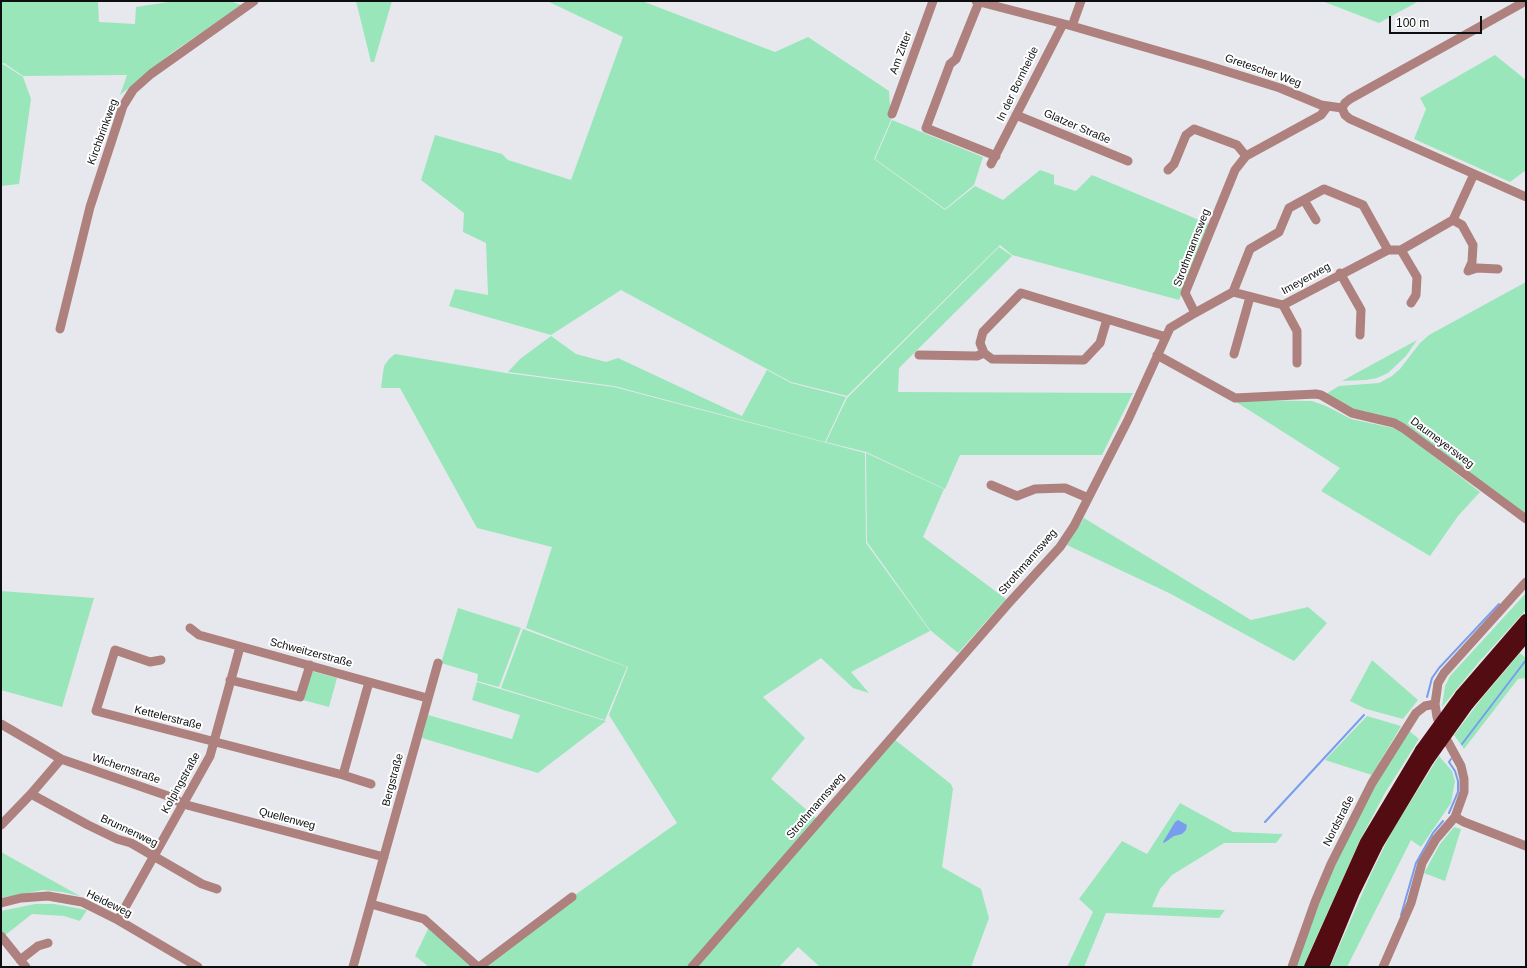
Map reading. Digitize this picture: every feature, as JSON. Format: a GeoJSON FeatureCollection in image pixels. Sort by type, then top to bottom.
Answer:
{"type":"FeatureCollection","features":[{"type":"Feature","properties":{"kind":"highway"},"geometry":{"type":"LineString","coordinates":[[1310,967],[1366,842],[1424,755],[1526,620]]}},
{"type":"Feature","properties":{"kind":"highway"},"geometry":{"type":"LineString","coordinates":[[1465,699],[1526,636]]}},
{"type":"Feature","properties":{"kind":"highway"},"geometry":{"type":"LineString","coordinates":[[1323,967],[1354,892],[1424,755]]}},
{"type":"Feature","properties":{"kind":"street","name":"Kirchbrinkweg"},"geometry":{"type":"LineString","coordinates":[[60,329],[90,207],[123,106],[133,90],[151,74],[254,1]]}},
{"type":"Feature","properties":{"kind":"street","name":"Am Zitter"},"geometry":{"type":"LineString","coordinates":[[892,114],[933,1]]}},
{"type":"Feature","properties":{"kind":"street"},"geometry":{"type":"LineString","coordinates":[[978,1],[956,59],[950,64],[926,128],[996,156]]}},
{"type":"Feature","properties":{"kind":"street","name":"Gretescher Weg"},"geometry":{"type":"LineString","coordinates":[[978,1],[1072,26],[1258,80],[1327,107],[1342,108]]}},
{"type":"Feature","properties":{"kind":"street"},"geometry":{"type":"LineString","coordinates":[[1072,26],[1081,1]]}},
{"type":"Feature","properties":{"kind":"street"},"geometry":{"type":"LineString","coordinates":[[1526,1],[1350,99],[1342,108],[1344,115],[1350,120],[1526,197]]}},
{"type":"Feature","properties":{"kind":"street","name":"In der Bornheide"},"geometry":{"type":"LineString","coordinates":[[991,164],[1063,24]]}},
{"type":"Feature","properties":{"kind":"street","name":"Strothmannsweg"},"geometry":{"type":"LineString","coordinates":[[692,967],[1008,604],[1060,547],[1074,526],[1128,420],[1170,328],[1195,313],[1185,294],[1235,170],[1246,156],[1321,115],[1327,107]]}},
{"type":"Feature","properties":{"kind":"street","name":"Glatzer Straße"},"geometry":{"type":"LineString","coordinates":[[1016,115],[1128,161]]}},
{"type":"Feature","properties":{"kind":"street"},"geometry":{"type":"LineString","coordinates":[[1168,170],[1174,164],[1186,134],[1194,129],[1237,145],[1246,156]]}},
{"type":"Feature","properties":{"kind":"street"},"geometry":{"type":"LineString","coordinates":[[1474,174],[1454,220],[1462,225],[1473,245],[1472,262],[1468,271],[1477,268],[1498,269]]}},
{"type":"Feature","properties":{"kind":"street"},"geometry":{"type":"LineString","coordinates":[[1195,313],[1233,292],[1250,249],[1279,232],[1289,208],[1324,190],[1363,205],[1388,250]]}},
{"type":"Feature","properties":{"kind":"street"},"geometry":{"type":"LineString","coordinates":[[1304,200],[1316,220]]}},
{"type":"Feature","properties":{"kind":"street","name":"Imeyerweg"},"geometry":{"type":"LineString","coordinates":[[1233,292],[1283,305],[1340,273],[1388,250],[1401,250],[1454,220]]}},
{"type":"Feature","properties":{"kind":"street"},"geometry":{"type":"LineString","coordinates":[[1401,250],[1417,277],[1416,294],[1411,303]]}},
{"type":"Feature","properties":{"kind":"street","name":"Imeyerweg"},"geometry":{"type":"LineString","coordinates":[[1340,273],[1361,310],[1360,335]]}},
{"type":"Feature","properties":{"kind":"street"},"geometry":{"type":"LineString","coordinates":[[1107,318],[1100,343],[1084,360],[992,359],[984,353],[980,344],[983,332],[1021,293],[1107,318],[1166,337]]}},
{"type":"Feature","properties":{"kind":"street"},"geometry":{"type":"LineString","coordinates":[[1234,354],[1250,297]]}},
{"type":"Feature","properties":{"kind":"street","name":"Imeyerweg"},"geometry":{"type":"LineString","coordinates":[[1283,305],[1298,331],[1297,363]]}},
{"type":"Feature","properties":{"kind":"street"},"geometry":{"type":"LineString","coordinates":[[919,355],[977,356],[984,353]]}},
{"type":"Feature","properties":{"kind":"street","name":"Daumeyersweg"},"geometry":{"type":"LineString","coordinates":[[1158,355],[1235,398],[1316,394],[1321,395],[1352,413],[1394,423],[1403,428],[1526,519]]}},
{"type":"Feature","properties":{"kind":"street"},"geometry":{"type":"LineString","coordinates":[[991,485],[1017,496],[1035,489],[1064,488],[1088,498]]}},
{"type":"Feature","properties":{"kind":"street"},"geometry":{"type":"LineString","coordinates":[[1383,967],[1409,909],[1425,857],[1436,839],[1455,817],[1464,792],[1464,779],[1457,755],[1442,731],[1435,704],[1438,683],[1444,673],[1526,582]]}},
{"type":"Feature","properties":{"kind":"street","name":"Schweitzerstraße"},"geometry":{"type":"LineString","coordinates":[[190,628],[199,636],[428,698]]}},
{"type":"Feature","properties":{"kind":"street","name":"Kolpingstraße"},"geometry":{"type":"LineString","coordinates":[[118,920],[210,756],[240,647]]}},
{"type":"Feature","properties":{"kind":"street","name":"Kettelerstraße"},"geometry":{"type":"LineString","coordinates":[[161,660],[150,662],[115,650],[96,711],[343,775],[372,784]]}},
{"type":"Feature","properties":{"kind":"street","name":"Bergstraße"},"geometry":{"type":"LineString","coordinates":[[354,967],[438,663]]}},
{"type":"Feature","properties":{"kind":"street"},"geometry":{"type":"LineString","coordinates":[[230,680],[300,697],[310,665]]}},
{"type":"Feature","properties":{"kind":"street"},"geometry":{"type":"LineString","coordinates":[[343,775],[369,682]]}},
{"type":"Feature","properties":{"kind":"street","name":"Nordstraße"},"geometry":{"type":"LineString","coordinates":[[1292,967],[1315,902],[1368,790],[1416,713],[1425,706],[1435,704]]}},
{"type":"Feature","properties":{"kind":"street","name":"Wichernstraße"},"geometry":{"type":"LineString","coordinates":[[1,724],[61,759],[171,798],[183,804]]}},
{"type":"Feature","properties":{"kind":"street"},"geometry":{"type":"LineString","coordinates":[[1,825],[31,794],[61,759]]}},
{"type":"Feature","properties":{"kind":"street","name":"Brunnenweg"},"geometry":{"type":"LineString","coordinates":[[31,794],[88,825],[118,839],[131,843],[154,855],[202,884],[217,889]]}},
{"type":"Feature","properties":{"kind":"street","name":"Quellenweg"},"geometry":{"type":"LineString","coordinates":[[183,804],[384,857]]}},
{"type":"Feature","properties":{"kind":"street"},"geometry":{"type":"LineString","coordinates":[[1455,817],[1464,822],[1526,846]]}},
{"type":"Feature","properties":{"kind":"street","name":"Heideweg"},"geometry":{"type":"LineString","coordinates":[[1,903],[32,897],[66,898],[95,908],[118,920],[198,967]]}},
{"type":"Feature","properties":{"kind":"street"},"geometry":{"type":"LineString","coordinates":[[371,904],[424,919],[478,967],[572,897]]}},
{"type":"Feature","properties":{"kind":"street"},"geometry":{"type":"LineString","coordinates":[[1,936],[23,963],[38,946],[48,943]]}},
{"type":"Feature","properties":{"kind":"green space"},"geometry":{"type":"Polygon","coordinates":[[[1,1],[98,1],[99,22],[135,24],[136,7],[175,1],[229,1],[242,5],[173,52],[120,95],[127,75],[23,76],[4,63],[1,64],[1,1]]]}},
{"type":"Feature","properties":{"kind":"green space"},"geometry":{"type":"Polygon","coordinates":[[[356,1],[392,1],[374,62],[371,62],[356,1]]]}},
{"type":"Feature","properties":{"kind":"green space"},"geometry":{"type":"Polygon","coordinates":[[[547,1],[642,1],[775,52],[808,37],[889,91],[891,120],[874,159],[945,210],[975,186],[1003,200],[1040,170],[1054,175],[1054,184],[1076,191],[1092,175],[1211,225],[1179,300],[1012,255],[1000,245],[847,396],[791,382],[621,290],[551,335],[449,306],[455,289],[488,295],[486,243],[463,232],[464,213],[421,180],[435,135],[502,154],[508,160],[571,180],[623,37],[547,1]]]}},
{"type":"Feature","properties":{"kind":"green space"},"geometry":{"type":"Polygon","coordinates":[[[1322,1],[1419,1],[1379,23],[1322,1]]]}},
{"type":"Feature","properties":{"kind":"green space"},"geometry":{"type":"Polygon","coordinates":[[[1495,55],[1526,80],[1526,170],[1510,182],[1414,139],[1426,109],[1420,98],[1495,55]]]}},
{"type":"Feature","properties":{"kind":"green space"},"geometry":{"type":"Polygon","coordinates":[[[3,64],[23,77],[31,99],[19,184],[1,186],[1,65],[3,64]]]}},
{"type":"Feature","properties":{"kind":"green space"},"geometry":{"type":"Polygon","coordinates":[[[892,120],[983,157],[974,185],[945,209],[875,159],[892,120]]]}},
{"type":"Feature","properties":{"kind":"green space"},"geometry":{"type":"Polygon","coordinates":[[[999,247],[1012,256],[899,368],[898,392],[1133,393],[1102,455],[960,455],[945,489],[866,452],[826,442],[847,398],[999,247]]]}},
{"type":"Feature","properties":{"kind":"green space"},"geometry":{"type":"Polygon","coordinates":[[[1526,282],[1526,514],[1406,425],[1353,409],[1326,394],[1339,386],[1379,383],[1392,376],[1400,369],[1420,343],[1429,335],[1526,282]]]}},
{"type":"Feature","properties":{"kind":"green space"},"geometry":{"type":"Polygon","coordinates":[[[551,336],[576,354],[606,362],[618,358],[742,416],[767,370],[791,383],[846,397],[825,442],[614,386],[508,372],[520,359],[551,336]]]}},
{"type":"Feature","properties":{"kind":"green space"},"geometry":{"type":"Polygon","coordinates":[[[1417,340],[1406,356],[1388,373],[1377,378],[1366,380],[1342,381],[1417,340]]]}},
{"type":"Feature","properties":{"kind":"green space"},"geometry":{"type":"Polygon","coordinates":[[[395,354],[506,373],[614,387],[865,453],[866,543],[930,631],[851,672],[869,693],[853,688],[821,658],[763,697],[805,738],[771,779],[817,819],[688,967],[479,967],[572,897],[677,823],[609,715],[628,667],[526,628],[552,547],[477,528],[400,388],[381,388],[384,366],[395,354]]]}},
{"type":"Feature","properties":{"kind":"green space"},"geometry":{"type":"Polygon","coordinates":[[[1233,400],[1312,401],[1326,406],[1351,419],[1393,428],[1402,432],[1480,492],[1458,516],[1430,556],[1321,491],[1340,468],[1233,400]]]}},
{"type":"Feature","properties":{"kind":"green space"},"geometry":{"type":"Polygon","coordinates":[[[866,453],[944,489],[923,537],[1006,599],[958,653],[930,630],[867,542],[866,453]]]}},
{"type":"Feature","properties":{"kind":"green space"},"geometry":{"type":"Polygon","coordinates":[[[1084,518],[1251,620],[1308,607],[1327,623],[1294,661],[1169,593],[1067,545],[1084,518]]]}},
{"type":"Feature","properties":{"kind":"green space"},"geometry":{"type":"Polygon","coordinates":[[[1,591],[94,598],[62,707],[1,690],[1,591]]]}},
{"type":"Feature","properties":{"kind":"green space"},"geometry":{"type":"Polygon","coordinates":[[[1526,593],[1526,610],[1479,662],[1442,707],[1445,686],[1450,676],[1526,593]]]}},
{"type":"Feature","properties":{"kind":"green space"},"geometry":{"type":"Polygon","coordinates":[[[458,608],[521,628],[499,687],[477,681],[478,674],[441,663],[458,608]]]}},
{"type":"Feature","properties":{"kind":"green space"},"geometry":{"type":"Polygon","coordinates":[[[523,629],[627,667],[605,720],[501,688],[523,629]]]}},
{"type":"Feature","properties":{"kind":"green space"},"geometry":{"type":"Polygon","coordinates":[[[1520,653],[1526,658],[1526,678],[1518,679],[1464,749],[1454,735],[1482,698],[1520,653]]]}},
{"type":"Feature","properties":{"kind":"green space"},"geometry":{"type":"Polygon","coordinates":[[[1372,660],[1418,700],[1403,719],[1366,709],[1350,701],[1372,660]]]}},
{"type":"Feature","properties":{"kind":"green space"},"geometry":{"type":"Polygon","coordinates":[[[311,671],[337,678],[329,707],[303,700],[311,671]]]}},
{"type":"Feature","properties":{"kind":"green space"},"geometry":{"type":"Polygon","coordinates":[[[477,682],[606,721],[538,773],[422,738],[428,715],[512,739],[520,715],[472,700],[477,682]]]}},
{"type":"Feature","properties":{"kind":"green space"},"geometry":{"type":"Polygon","coordinates":[[[1367,716],[1401,726],[1372,775],[1325,760],[1367,716]]]}},
{"type":"Feature","properties":{"kind":"green space"},"geometry":{"type":"Polygon","coordinates":[[[1408,730],[1419,739],[1385,793],[1360,840],[1303,967],[1295,967],[1333,865],[1374,785],[1408,730]]]}},
{"type":"Feature","properties":{"kind":"green space"},"geometry":{"type":"Polygon","coordinates":[[[894,739],[951,784],[953,789],[942,867],[981,889],[989,918],[971,967],[820,967],[798,947],[779,967],[697,967],[894,739]]]}},
{"type":"Feature","properties":{"kind":"green space"},"geometry":{"type":"Polygon","coordinates":[[[1439,756],[1452,771],[1455,781],[1451,803],[1421,847],[1411,840],[1347,967],[1330,967],[1370,876],[1391,833],[1439,756]]]}},
{"type":"Feature","properties":{"kind":"green space"},"geometry":{"type":"Polygon","coordinates":[[[1180,803],[1233,832],[1283,834],[1276,843],[1224,843],[1172,875],[1160,889],[1152,907],[1225,910],[1219,918],[1106,913],[1084,967],[1067,967],[1093,912],[1079,899],[1122,841],[1147,854],[1180,803]]]}},
{"type":"Feature","properties":{"kind":"green space"},"geometry":{"type":"Polygon","coordinates":[[[1454,827],[1461,829],[1445,881],[1424,873],[1440,844],[1454,827]]]}},
{"type":"Feature","properties":{"kind":"green space"},"geometry":{"type":"Polygon","coordinates":[[[1,852],[80,896],[43,890],[1,898],[1,852]]]}},
{"type":"Feature","properties":{"kind":"green space"},"geometry":{"type":"Polygon","coordinates":[[[35,904],[54,904],[87,910],[80,921],[64,916],[32,914],[4,936],[1,931],[1,911],[35,904]]]}},
{"type":"Feature","properties":{"kind":"green space"},"geometry":{"type":"Polygon","coordinates":[[[429,927],[478,967],[429,967],[415,956],[429,927]]]}},
{"type":"Feature","properties":{"kind":"water"},"geometry":{"type":"Polygon","coordinates":[[[1178,820],[1187,825],[1186,830],[1182,834],[1174,836],[1164,843],[1163,842],[1175,822],[1178,820]]]}},
{"type":"Feature","properties":{"kind":"waterway"},"geometry":{"type":"LineString","coordinates":[[1427,697],[1432,678],[1439,668],[1499,604]]}},
{"type":"Feature","properties":{"kind":"waterway"},"geometry":{"type":"LineString","coordinates":[[1462,744],[1526,660]]}},
{"type":"Feature","properties":{"kind":"waterway"},"geometry":{"type":"LineString","coordinates":[[1265,822],[1364,715]]}},
{"type":"Feature","properties":{"kind":"waterway"},"geometry":{"type":"LineString","coordinates":[[1449,813],[1458,792],[1458,781],[1455,771],[1449,762],[1451,759]]}},
{"type":"Feature","properties":{"kind":"waterway"},"geometry":{"type":"LineString","coordinates":[[1401,915],[1416,863],[1433,833],[1443,821]]}}]}
